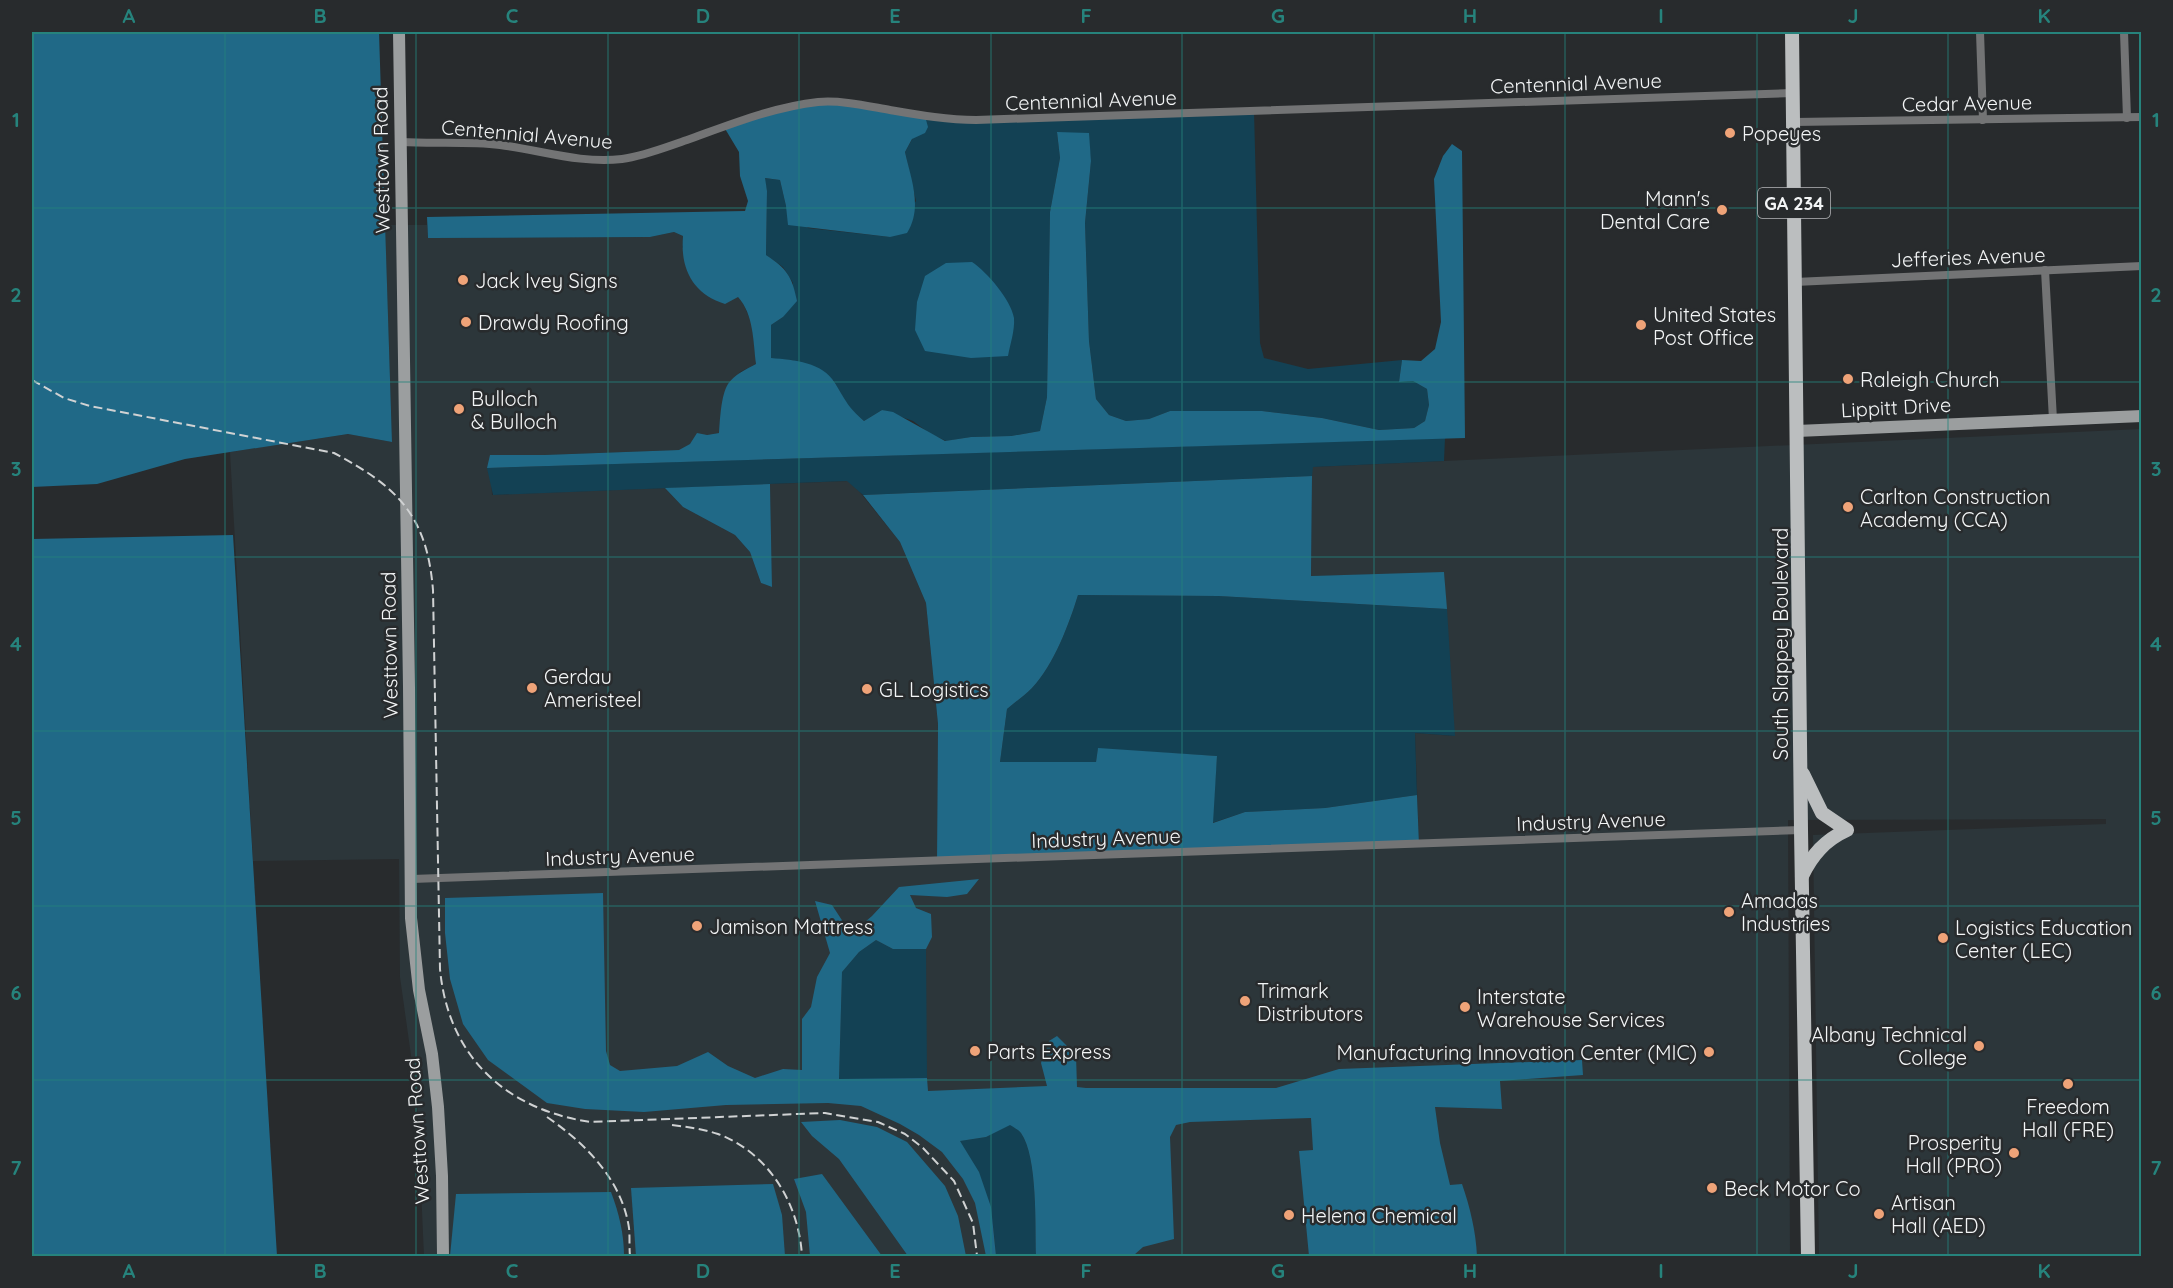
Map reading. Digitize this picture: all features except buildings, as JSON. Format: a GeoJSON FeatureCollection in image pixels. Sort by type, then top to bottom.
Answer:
{"type":"FeatureCollection","features":[{"type":"Feature","properties":{"kind":"main road","name":"South Slappey Boulevard"},"geometry":{"type":"LineString","coordinates":[[1792,32],[1808,1257]]}},
{"type":"Feature","properties":{"kind":"main road"},"geometry":{"type":"LineString","coordinates":[[1800,766],[1822,813],[1847,830],[1831,838],[1820,848],[1808,864],[1802,878]]}},
{"type":"Feature","properties":{"kind":"street","name":"Westtown Road"},"geometry":{"type":"LineString","coordinates":[[399,32],[413,947],[432,1054],[438,1107],[443,1257]]}},
{"type":"Feature","properties":{"kind":"street"},"geometry":{"type":"LineString","coordinates":[[1980,32],[1983,120]]}},
{"type":"Feature","properties":{"kind":"street"},"geometry":{"type":"LineString","coordinates":[[2124,32],[2127,118]]}},
{"type":"Feature","properties":{"kind":"street","name":"Centennial Avenue"},"geometry":{"type":"LineString","coordinates":[[400,142],[474,142],[601,160],[624,158],[656,151],[786,108],[820,102],[873,107],[952,120],[976,120],[1793,93]]}},
{"type":"Feature","properties":{"kind":"street","name":"Cedar Avenue"},"geometry":{"type":"LineString","coordinates":[[1794,122],[2142,117]]}},
{"type":"Feature","properties":{"kind":"street","name":"Jefferies Avenue"},"geometry":{"type":"LineString","coordinates":[[1796,282],[2142,266]]}},
{"type":"Feature","properties":{"kind":"street"},"geometry":{"type":"LineString","coordinates":[[2045,270],[2053,420]]}},
{"type":"Feature","properties":{"kind":"street","name":"Lippitt Drive"},"geometry":{"type":"LineString","coordinates":[[1797,431],[2142,416]]}},
{"type":"Feature","properties":{"kind":"street","name":"Industry Avenue"},"geometry":{"type":"LineString","coordinates":[[412,879],[1801,830]]}},
{"type":"Feature","properties":{"kind":"shaded area"},"geometry":{"type":"Polygon","coordinates":[[[32,32],[379,32],[392,442],[348,434],[185,459],[97,484],[32,487],[32,32]]]}},
{"type":"Feature","properties":{"kind":"shaded area"},"geometry":{"type":"Polygon","coordinates":[[[820,102],[925,116],[928,127],[925,133],[912,139],[905,152],[915,204],[912,223],[907,233],[890,237],[788,225],[780,180],[765,178],[767,191],[766,255],[788,274],[797,301],[783,317],[771,325],[771,358],[807,363],[823,371],[830,376],[850,407],[864,421],[882,410],[893,412],[945,441],[971,437],[1011,436],[1040,431],[1047,397],[1050,212],[1060,158],[1057,132],[1089,133],[1091,161],[1085,223],[1089,341],[1096,399],[1109,415],[1126,421],[1149,419],[1170,411],[1262,411],[1322,418],[1379,430],[1414,428],[1425,421],[1429,405],[1427,389],[1413,381],[1399,382],[1402,360],[1421,361],[1435,349],[1441,322],[1434,179],[1443,156],[1452,144],[1462,151],[1465,438],[487,468],[490,455],[679,450],[690,444],[697,433],[707,435],[719,433],[722,401],[728,384],[744,370],[756,364],[750,320],[738,297],[725,304],[714,300],[697,287],[691,279],[684,259],[683,236],[674,232],[650,237],[428,238],[427,217],[745,211],[748,201],[740,176],[739,152],[724,127],[820,102]]]}},
{"type":"Feature","properties":{"kind":"shaded area"},"geometry":{"type":"Polygon","coordinates":[[[1254,111],[1260,343],[1264,358],[1308,369],[1402,360],[1399,382],[1413,381],[1427,389],[1429,405],[1425,421],[1414,428],[1379,430],[1322,418],[1262,411],[1170,411],[1149,419],[1126,421],[1109,415],[1096,399],[1089,341],[1085,223],[1091,161],[1088,133],[1057,133],[1060,158],[1050,212],[1047,397],[1040,431],[1011,436],[971,437],[946,441],[929,433],[913,421],[882,410],[864,421],[848,407],[834,381],[792,360],[771,359],[771,325],[783,317],[793,283],[783,267],[766,255],[767,191],[764,178],[780,180],[786,206],[808,228],[890,237],[916,201],[905,152],[925,116],[952,120],[1254,111]]]}},
{"type":"Feature","properties":{"kind":"shaded area"},"geometry":{"type":"Polygon","coordinates":[[[385,225],[427,225],[428,238],[650,237],[674,232],[683,236],[682,247],[738,297],[752,324],[756,364],[740,372],[721,412],[719,433],[707,435],[680,450],[490,455],[492,495],[665,488],[683,507],[735,535],[750,552],[761,583],[772,587],[770,484],[848,481],[859,491],[900,542],[926,603],[938,724],[937,860],[1419,844],[1415,733],[1454,736],[1444,573],[1311,576],[1312,467],[2141,429],[2141,1256],[1819,1256],[1813,835],[2106,824],[2106,819],[1788,820],[1790,1256],[424,1256],[417,1098],[400,977],[399,859],[253,861],[230,452],[349,434],[392,442],[385,225]]]}},
{"type":"Feature","properties":{"kind":"shaded area"},"geometry":{"type":"Polygon","coordinates":[[[972,262],[998,287],[1012,311],[1014,327],[1008,356],[971,358],[925,351],[915,330],[917,302],[925,276],[946,263],[972,262]]]}},
{"type":"Feature","properties":{"kind":"shaded area"},"geometry":{"type":"Polygon","coordinates":[[[1445,438],[1444,461],[1313,467],[1312,476],[863,495],[847,481],[493,495],[487,468],[1445,438]]]}},
{"type":"Feature","properties":{"kind":"shaded area"},"geometry":{"type":"Polygon","coordinates":[[[1312,476],[1311,576],[1444,572],[1447,609],[1218,596],[1078,595],[1065,631],[1047,668],[1032,688],[1007,709],[1000,762],[1096,762],[1098,748],[1217,756],[1213,823],[1245,812],[1325,808],[1417,795],[1419,844],[937,861],[938,724],[926,603],[900,542],[863,495],[1312,476]]]}},
{"type":"Feature","properties":{"kind":"shaded area"},"geometry":{"type":"Polygon","coordinates":[[[770,484],[772,587],[761,583],[750,552],[735,535],[683,507],[665,488],[770,484]]]}},
{"type":"Feature","properties":{"kind":"shaded area"},"geometry":{"type":"Polygon","coordinates":[[[233,535],[277,1256],[32,1256],[32,539],[233,535]]]}},
{"type":"Feature","properties":{"kind":"shaded area"},"geometry":{"type":"Polygon","coordinates":[[[1078,595],[1218,596],[1447,609],[1455,736],[1415,733],[1417,795],[1325,808],[1245,812],[1212,823],[1217,756],[1098,749],[1096,762],[1000,762],[1007,709],[1032,688],[1047,668],[1065,631],[1078,595]]]}},
{"type":"Feature","properties":{"kind":"shaded area"},"geometry":{"type":"Polygon","coordinates":[[[979,879],[967,894],[947,897],[910,895],[916,908],[931,914],[932,937],[926,949],[893,949],[876,940],[859,952],[842,972],[839,1079],[927,1078],[928,1091],[1047,1086],[1041,1063],[1049,1041],[1057,1036],[1076,1055],[1077,1087],[1086,1088],[1276,1088],[1339,1069],[1582,1060],[1583,1075],[1500,1081],[1502,1109],[1435,1107],[1440,1143],[1450,1185],[1462,1184],[1472,1220],[1477,1256],[1309,1256],[1299,1151],[1313,1150],[1311,1118],[1190,1122],[1176,1125],[1170,1137],[1174,1239],[1143,1247],[1134,1255],[1128,1256],[1036,1256],[1033,1175],[1021,1133],[1010,1125],[986,1137],[960,1141],[979,1172],[991,1207],[996,1256],[986,1256],[975,1203],[963,1179],[942,1152],[900,1124],[861,1106],[828,1103],[726,1105],[644,1112],[585,1109],[547,1103],[488,1060],[463,1024],[450,979],[445,933],[445,898],[603,893],[606,1051],[610,1065],[620,1071],[677,1066],[708,1052],[728,1066],[755,1078],[783,1069],[802,1070],[802,1019],[811,1007],[817,977],[830,953],[815,901],[832,905],[851,934],[872,916],[899,887],[979,879]]]}},
{"type":"Feature","properties":{"kind":"shaded area"},"geometry":{"type":"Polygon","coordinates":[[[876,940],[893,949],[926,949],[927,1078],[839,1080],[842,972],[859,952],[876,940]]]}},
{"type":"Feature","properties":{"kind":"shaded area"},"geometry":{"type":"Polygon","coordinates":[[[840,1120],[877,1127],[907,1142],[945,1186],[958,1216],[966,1256],[908,1256],[839,1159],[812,1136],[801,1122],[840,1120]]]}},
{"type":"Feature","properties":{"kind":"shaded area"},"geometry":{"type":"Polygon","coordinates":[[[1010,1124],[1021,1133],[1030,1158],[1033,1175],[1036,1256],[996,1256],[993,1224],[982,1182],[959,1141],[986,1137],[1010,1124]]]}},
{"type":"Feature","properties":{"kind":"shaded area"},"geometry":{"type":"Polygon","coordinates":[[[822,1174],[882,1256],[810,1256],[806,1212],[794,1179],[822,1174]]]}},
{"type":"Feature","properties":{"kind":"shaded area"},"geometry":{"type":"Polygon","coordinates":[[[773,1184],[782,1215],[785,1256],[636,1256],[631,1188],[773,1184]]]}},
{"type":"Feature","properties":{"kind":"shaded area"},"geometry":{"type":"Polygon","coordinates":[[[611,1192],[620,1224],[624,1256],[450,1256],[456,1194],[611,1192]]]}},
{"type":"Feature","properties":{"kind":"railway"},"geometry":{"type":"LineString","coordinates":[[32,380],[64,398],[90,406],[334,453],[376,478],[405,506],[424,542],[430,564],[433,590],[440,969],[445,1000],[455,1028],[469,1052],[486,1073],[507,1091],[532,1105],[559,1115],[590,1122],[825,1113],[878,1122],[905,1134],[923,1148],[954,1181],[973,1223],[977,1256]]}},
{"type":"Feature","properties":{"kind":"railway"},"geometry":{"type":"LineString","coordinates":[[547,1117],[588,1151],[600,1164],[619,1194],[629,1228],[630,1256]]}},
{"type":"Feature","properties":{"kind":"railway"},"geometry":{"type":"LineString","coordinates":[[672,1125],[718,1134],[736,1143],[766,1167],[788,1200],[800,1237],[802,1256]]}},
{"type":"Feature","properties":{"kind":"place","name":"Popeyes"},"geometry":{"type":"Point","coordinates":[1730,133]}},
{"type":"Feature","properties":{"kind":"place","name":"Mann's Dental Care"},"geometry":{"type":"Point","coordinates":[1722,210]}},
{"type":"Feature","properties":{"kind":"place","name":"Jack Ivey Signs"},"geometry":{"type":"Point","coordinates":[463,280]}},
{"type":"Feature","properties":{"kind":"place","name":"Drawdy Roofing"},"geometry":{"type":"Point","coordinates":[466,322]}},
{"type":"Feature","properties":{"kind":"place","name":"United States Post Office"},"geometry":{"type":"Point","coordinates":[1641,325]}},
{"type":"Feature","properties":{"kind":"place","name":"Raleigh Church"},"geometry":{"type":"Point","coordinates":[1848,379]}},
{"type":"Feature","properties":{"kind":"place","name":"Bulloch & Bulloch"},"geometry":{"type":"Point","coordinates":[459,409]}},
{"type":"Feature","properties":{"kind":"place","name":"Carlton Construction Academy (CCA)"},"geometry":{"type":"Point","coordinates":[1848,507]}},
{"type":"Feature","properties":{"kind":"place","name":"Gerdau Ameristeel"},"geometry":{"type":"Point","coordinates":[532,688]}},
{"type":"Feature","properties":{"kind":"place","name":"GL Logistics"},"geometry":{"type":"Point","coordinates":[867,689]}},
{"type":"Feature","properties":{"kind":"place","name":"Amadas Industries"},"geometry":{"type":"Point","coordinates":[1729,912]}},
{"type":"Feature","properties":{"kind":"place","name":"Jamison Mattress"},"geometry":{"type":"Point","coordinates":[697,926]}},
{"type":"Feature","properties":{"kind":"place","name":"Logistics Education Center (LEC)"},"geometry":{"type":"Point","coordinates":[1943,938]}},
{"type":"Feature","properties":{"kind":"place","name":"Trimark Distributors"},"geometry":{"type":"Point","coordinates":[1245,1001]}},
{"type":"Feature","properties":{"kind":"place","name":"Interstate Warehouse Services"},"geometry":{"type":"Point","coordinates":[1465,1007]}},
{"type":"Feature","properties":{"kind":"place","name":"Albany Technical College"},"geometry":{"type":"Point","coordinates":[1979,1046]}},
{"type":"Feature","properties":{"kind":"place","name":"Parts Express"},"geometry":{"type":"Point","coordinates":[975,1051]}},
{"type":"Feature","properties":{"kind":"place","name":"Manufacturing Innovation Center (MIC)"},"geometry":{"type":"Point","coordinates":[1709,1052]}},
{"type":"Feature","properties":{"kind":"place","name":"Freedom Hall (FRE)"},"geometry":{"type":"Point","coordinates":[2068,1084]}},
{"type":"Feature","properties":{"kind":"place","name":"Prosperity Hall (PRO)"},"geometry":{"type":"Point","coordinates":[2014,1153]}},
{"type":"Feature","properties":{"kind":"place","name":"Beck Motor Co"},"geometry":{"type":"Point","coordinates":[1712,1188]}},
{"type":"Feature","properties":{"kind":"place","name":"Artisan Hall (AED)"},"geometry":{"type":"Point","coordinates":[1879,1214]}},
{"type":"Feature","properties":{"kind":"place","name":"Helena Chemical"},"geometry":{"type":"Point","coordinates":[1289,1215]}}]}
